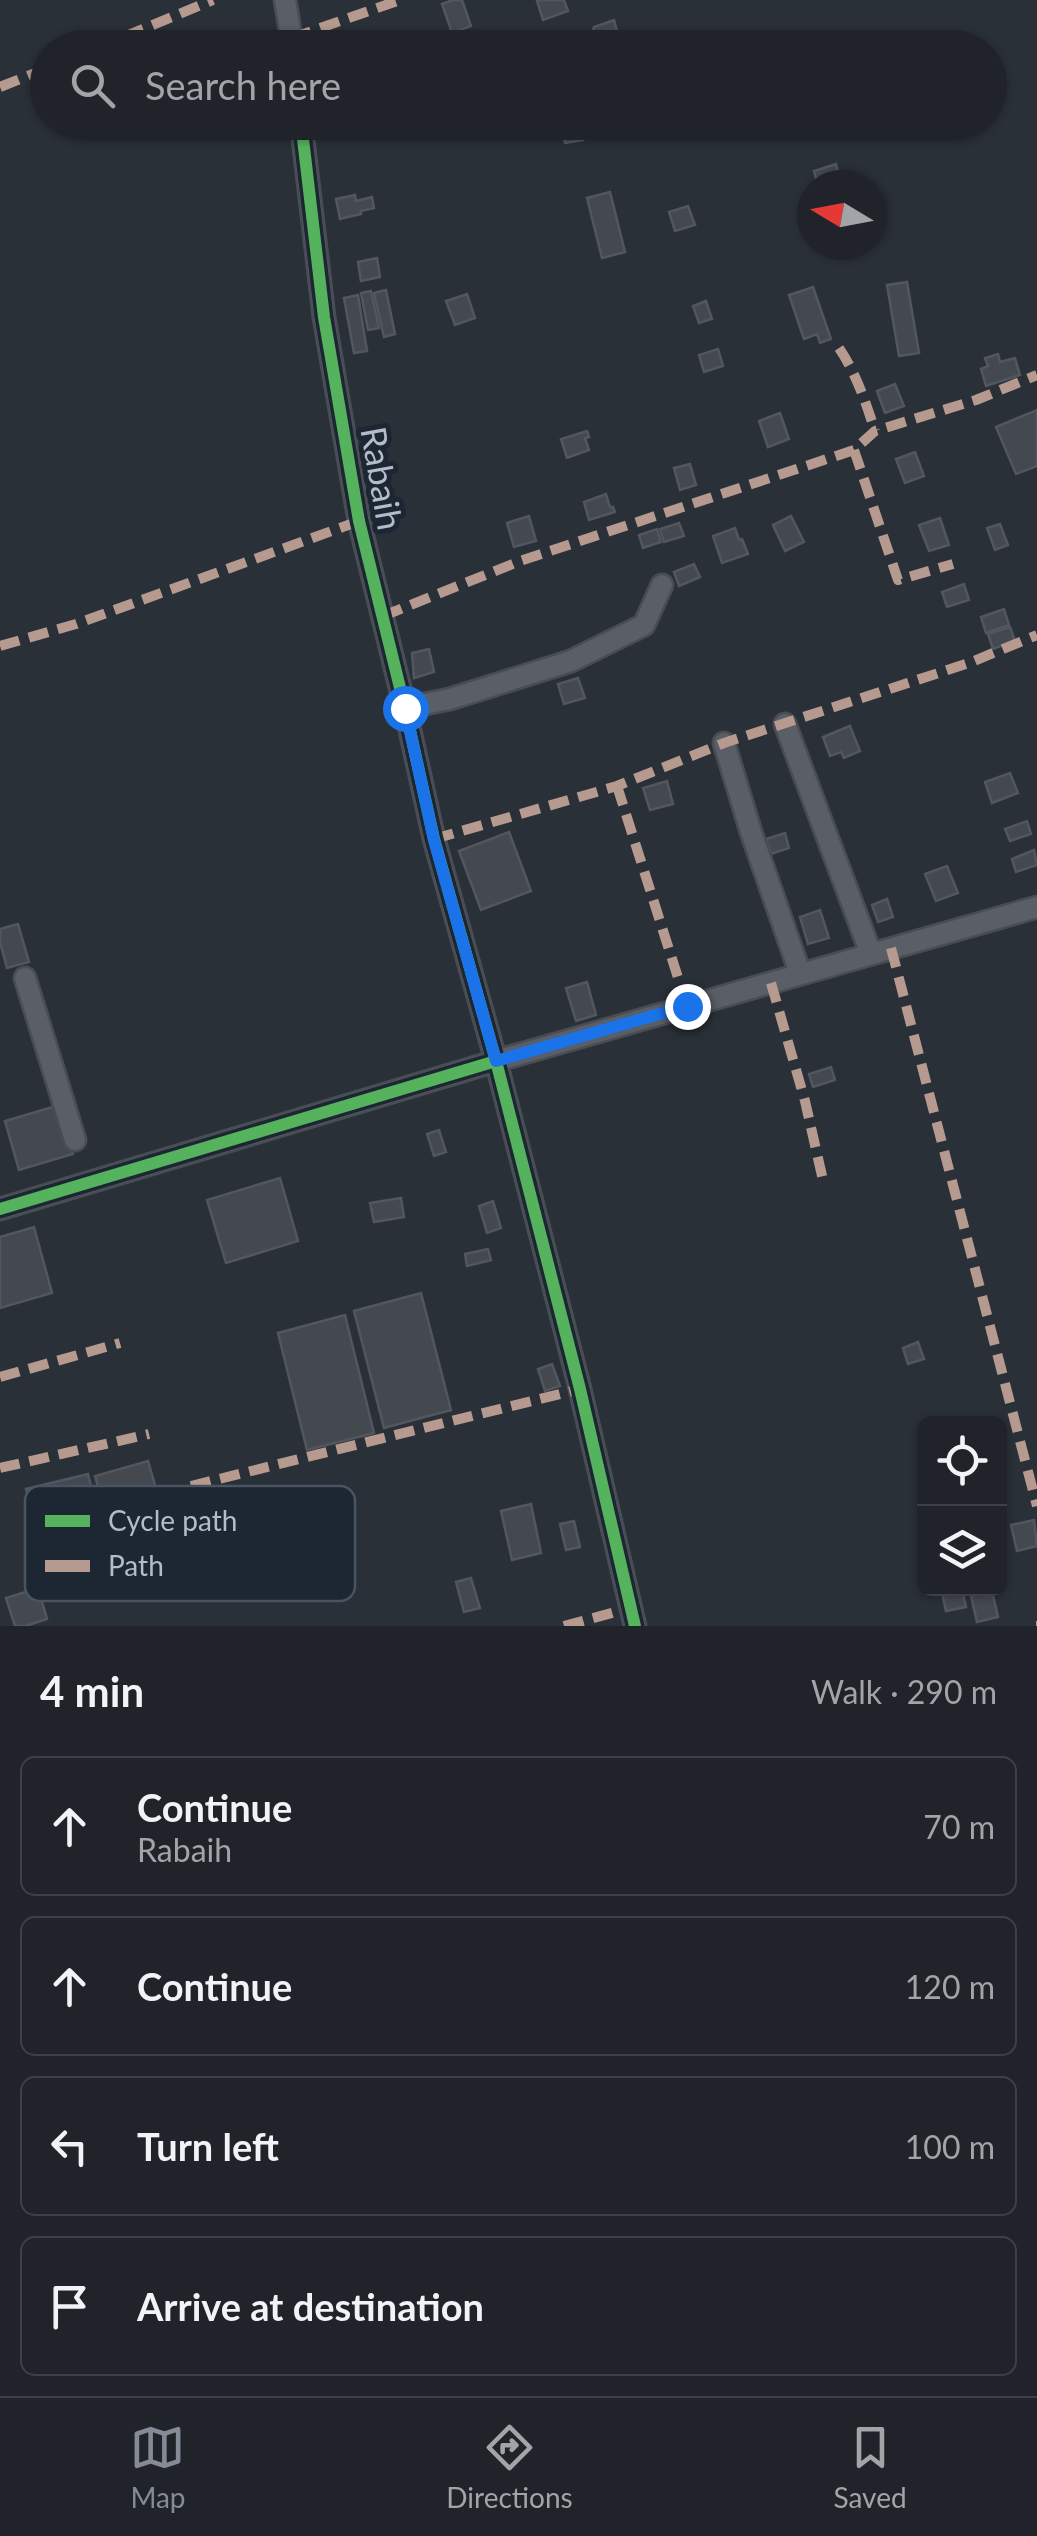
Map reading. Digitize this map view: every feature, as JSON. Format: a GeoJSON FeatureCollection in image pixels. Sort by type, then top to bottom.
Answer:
{"type":"FeatureCollection","features":[{"type":"Feature","properties":{"kind":"street"},"geometry":{"type":"LineString","coordinates":[[285,0],[290,30]]}},
{"type":"Feature","properties":{"kind":"street","name":"Rabaih"},"geometry":{"type":"LineString","coordinates":[[303,140],[324,317],[359,521],[434,840],[496,1061],[635,1626]]}},
{"type":"Feature","properties":{"kind":"street"},"geometry":{"type":"LineString","coordinates":[[405,708],[450,699],[570,661],[644,625],[662,586]]}},
{"type":"Feature","properties":{"kind":"street"},"geometry":{"type":"LineString","coordinates":[[785,724],[871,954]]}},
{"type":"Feature","properties":{"kind":"street"},"geometry":{"type":"LineString","coordinates":[[724,744],[800,974]]}},
{"type":"Feature","properties":{"kind":"street"},"geometry":{"type":"LineString","coordinates":[[0,1208],[1037,907]]}},
{"type":"Feature","properties":{"kind":"street"},"geometry":{"type":"LineString","coordinates":[[25,978],[75,1140]]}},
{"type":"Feature","properties":{"kind":"building"},"geometry":{"type":"Polygon","coordinates":[[[462,0],[471,26],[451,30],[442,4],[462,0]]]}},
{"type":"Feature","properties":{"kind":"building"},"geometry":{"type":"Polygon","coordinates":[[[564,0],[568,11],[543,20],[537,1],[564,0]]]}},
{"type":"Feature","properties":{"kind":"building"},"geometry":{"type":"Polygon","coordinates":[[[614,20],[617,30],[593,30],[614,20]]]}},
{"type":"Feature","properties":{"kind":"building"},"geometry":{"type":"Polygon","coordinates":[[[610,192],[625,252],[602,258],[587,198],[610,192]]]}},
{"type":"Feature","properties":{"kind":"building"},"geometry":{"type":"Polygon","coordinates":[[[355,195],[356,201],[372,197],[374,208],[340,219],[336,199],[355,195]]]}},
{"type":"Feature","properties":{"kind":"building"},"geometry":{"type":"Polygon","coordinates":[[[688,206],[695,225],[675,231],[669,212],[688,206]]]}},
{"type":"Feature","properties":{"kind":"building"},"geometry":{"type":"Polygon","coordinates":[[[377,258],[380,277],[361,281],[358,262],[377,258]]]}},
{"type":"Feature","properties":{"kind":"building"},"geometry":{"type":"Polygon","coordinates":[[[907,282],[919,353],[899,356],[887,285],[907,282]]]}},
{"type":"Feature","properties":{"kind":"building"},"geometry":{"type":"Polygon","coordinates":[[[813,287],[831,339],[820,343],[817,334],[804,339],[789,295],[813,287]]]}},
{"type":"Feature","properties":{"kind":"building"},"geometry":{"type":"Polygon","coordinates":[[[386,290],[395,334],[384,337],[374,293],[386,290]]]}},
{"type":"Feature","properties":{"kind":"building"},"geometry":{"type":"Polygon","coordinates":[[[371,291],[379,328],[368,330],[361,293],[371,291]]]}},
{"type":"Feature","properties":{"kind":"building"},"geometry":{"type":"Polygon","coordinates":[[[467,294],[475,318],[455,325],[446,301],[467,294]]]}},
{"type":"Feature","properties":{"kind":"building"},"geometry":{"type":"Polygon","coordinates":[[[358,295],[367,351],[354,353],[344,298],[358,295]]]}},
{"type":"Feature","properties":{"kind":"building"},"geometry":{"type":"Polygon","coordinates":[[[706,301],[712,319],[699,323],[693,306],[706,301]]]}},
{"type":"Feature","properties":{"kind":"building"},"geometry":{"type":"Polygon","coordinates":[[[718,349],[723,366],[704,372],[699,355],[718,349]]]}},
{"type":"Feature","properties":{"kind":"building"},"geometry":{"type":"Polygon","coordinates":[[[998,354],[1000,362],[1015,358],[1020,375],[986,386],[981,369],[988,366],[985,358],[998,354]]]}},
{"type":"Feature","properties":{"kind":"building"},"geometry":{"type":"Polygon","coordinates":[[[895,384],[904,406],[885,413],[877,391],[895,384]]]}},
{"type":"Feature","properties":{"kind":"building"},"geometry":{"type":"Polygon","coordinates":[[[1037,410],[1037,466],[1016,474],[996,427],[1037,410]]]}},
{"type":"Feature","properties":{"kind":"building"},"geometry":{"type":"Polygon","coordinates":[[[780,413],[789,439],[768,447],[759,421],[780,413]]]}},
{"type":"Feature","properties":{"kind":"building"},"geometry":{"type":"Polygon","coordinates":[[[587,431],[589,450],[567,458],[561,439],[587,431]]]}},
{"type":"Feature","properties":{"kind":"building"},"geometry":{"type":"Polygon","coordinates":[[[915,452],[924,476],[905,483],[896,459],[915,452]]]}},
{"type":"Feature","properties":{"kind":"building"},"geometry":{"type":"Polygon","coordinates":[[[690,464],[696,485],[680,490],[674,468],[690,464]]]}},
{"type":"Feature","properties":{"kind":"building"},"geometry":{"type":"Polygon","coordinates":[[[606,494],[615,512],[589,520],[584,502],[606,494]]]}},
{"type":"Feature","properties":{"kind":"building"},"geometry":{"type":"Polygon","coordinates":[[[529,516],[536,541],[514,547],[507,523],[529,516]]]}},
{"type":"Feature","properties":{"kind":"building"},"geometry":{"type":"Polygon","coordinates":[[[791,516],[804,542],[785,551],[773,525],[791,516]]]}},
{"type":"Feature","properties":{"kind":"building"},"geometry":{"type":"Polygon","coordinates":[[[940,518],[949,545],[929,551],[919,525],[940,518]]]}},
{"type":"Feature","properties":{"kind":"building"},"geometry":{"type":"Polygon","coordinates":[[[679,523],[684,536],[664,542],[660,529],[679,523]]]}},
{"type":"Feature","properties":{"kind":"building"},"geometry":{"type":"Polygon","coordinates":[[[1000,524],[1008,545],[995,550],[987,528],[1000,524]]]}},
{"type":"Feature","properties":{"kind":"building"},"geometry":{"type":"Polygon","coordinates":[[[735,528],[748,554],[722,563],[713,536],[735,528]]]}},
{"type":"Feature","properties":{"kind":"building"},"geometry":{"type":"Polygon","coordinates":[[[657,529],[661,542],[643,548],[639,535],[657,529]]]}},
{"type":"Feature","properties":{"kind":"building"},"geometry":{"type":"Polygon","coordinates":[[[694,564],[700,577],[679,586],[674,572],[694,564]]]}},
{"type":"Feature","properties":{"kind":"building"},"geometry":{"type":"Polygon","coordinates":[[[964,584],[969,600],[947,607],[942,592],[964,584]]]}},
{"type":"Feature","properties":{"kind":"building"},"geometry":{"type":"Polygon","coordinates":[[[1004,609],[1009,625],[986,633],[981,617],[1004,609]]]}},
{"type":"Feature","properties":{"kind":"building"},"geometry":{"type":"Polygon","coordinates":[[[1010,627],[1015,641],[993,649],[988,634],[1010,627]]]}},
{"type":"Feature","properties":{"kind":"building"},"geometry":{"type":"Polygon","coordinates":[[[429,649],[434,672],[414,678],[412,653],[429,649]]]}},
{"type":"Feature","properties":{"kind":"building"},"geometry":{"type":"Polygon","coordinates":[[[578,678],[585,698],[564,704],[558,684],[578,678]]]}},
{"type":"Feature","properties":{"kind":"building"},"geometry":{"type":"Polygon","coordinates":[[[850,726],[860,751],[844,758],[841,752],[830,756],[823,737],[850,726]]]}},
{"type":"Feature","properties":{"kind":"building"},"geometry":{"type":"Polygon","coordinates":[[[1010,773],[1018,793],[992,803],[985,782],[1010,773]]]}},
{"type":"Feature","properties":{"kind":"building"},"geometry":{"type":"Polygon","coordinates":[[[667,781],[673,804],[650,810],[643,788],[667,781]]]}},
{"type":"Feature","properties":{"kind":"building"},"geometry":{"type":"Polygon","coordinates":[[[1027,821],[1031,834],[1010,841],[1005,829],[1027,821]]]}},
{"type":"Feature","properties":{"kind":"building"},"geometry":{"type":"Polygon","coordinates":[[[509,832],[531,891],[481,910],[459,851],[509,832]]]}},
{"type":"Feature","properties":{"kind":"building"},"geometry":{"type":"Polygon","coordinates":[[[785,833],[789,848],[771,854],[766,839],[785,833]]]}},
{"type":"Feature","properties":{"kind":"building"},"geometry":{"type":"Polygon","coordinates":[[[1034,850],[1037,865],[1016,872],[1012,859],[1034,850]]]}},
{"type":"Feature","properties":{"kind":"building"},"geometry":{"type":"Polygon","coordinates":[[[947,866],[958,893],[936,901],[925,874],[947,866]]]}},
{"type":"Feature","properties":{"kind":"building"},"geometry":{"type":"Polygon","coordinates":[[[887,899],[893,917],[878,922],[872,905],[887,899]]]}},
{"type":"Feature","properties":{"kind":"building"},"geometry":{"type":"Polygon","coordinates":[[[820,910],[829,938],[808,944],[800,917],[820,910]]]}},
{"type":"Feature","properties":{"kind":"building"},"geometry":{"type":"Polygon","coordinates":[[[18,924],[29,962],[7,968],[0,929],[18,924]]]}},
{"type":"Feature","properties":{"kind":"building"},"geometry":{"type":"Polygon","coordinates":[[[587,982],[596,1015],[576,1021],[566,988],[587,982]]]}},
{"type":"Feature","properties":{"kind":"building"},"geometry":{"type":"Polygon","coordinates":[[[831,1067],[835,1080],[813,1087],[809,1074],[831,1067]]]}},
{"type":"Feature","properties":{"kind":"building"},"geometry":{"type":"Polygon","coordinates":[[[59,1105],[73,1154],[19,1170],[5,1121],[59,1105]]]}},
{"type":"Feature","properties":{"kind":"building"},"geometry":{"type":"Polygon","coordinates":[[[439,1130],[446,1152],[434,1156],[427,1134],[439,1130]]]}},
{"type":"Feature","properties":{"kind":"building"},"geometry":{"type":"Polygon","coordinates":[[[280,1178],[298,1241],[226,1263],[207,1200],[280,1178]]]}},
{"type":"Feature","properties":{"kind":"building"},"geometry":{"type":"Polygon","coordinates":[[[401,1198],[404,1217],[374,1222],[370,1203],[401,1198]]]}},
{"type":"Feature","properties":{"kind":"building"},"geometry":{"type":"Polygon","coordinates":[[[493,1201],[501,1228],[487,1233],[479,1206],[493,1201]]]}},
{"type":"Feature","properties":{"kind":"building"},"geometry":{"type":"Polygon","coordinates":[[[34,1227],[52,1293],[0,1308],[0,1237],[34,1227]]]}},
{"type":"Feature","properties":{"kind":"building"},"geometry":{"type":"Polygon","coordinates":[[[488,1249],[491,1260],[467,1266],[465,1254],[488,1249]]]}},
{"type":"Feature","properties":{"kind":"building"},"geometry":{"type":"Polygon","coordinates":[[[421,1293],[451,1410],[384,1428],[354,1311],[421,1293]]]}},
{"type":"Feature","properties":{"kind":"building"},"geometry":{"type":"Polygon","coordinates":[[[345,1315],[374,1433],[307,1450],[278,1333],[345,1315]]]}},
{"type":"Feature","properties":{"kind":"building"},"geometry":{"type":"Polygon","coordinates":[[[918,1342],[924,1359],[908,1364],[903,1348],[918,1342]]]}},
{"type":"Feature","properties":{"kind":"building"},"geometry":{"type":"Polygon","coordinates":[[[552,1364],[560,1386],[545,1391],[538,1369],[552,1364]]]}},
{"type":"Feature","properties":{"kind":"building"},"geometry":{"type":"Polygon","coordinates":[[[148,1461],[155,1486],[98,1486],[95,1476],[148,1461]]]}},
{"type":"Feature","properties":{"kind":"building"},"geometry":{"type":"Polygon","coordinates":[[[88,1474],[91,1486],[38,1486],[88,1474]]]}},
{"type":"Feature","properties":{"kind":"building"},"geometry":{"type":"Polygon","coordinates":[[[531,1504],[541,1553],[512,1560],[501,1511],[531,1504]]]}},
{"type":"Feature","properties":{"kind":"building"},"geometry":{"type":"Polygon","coordinates":[[[1034,1520],[1037,1546],[1017,1551],[1011,1525],[1034,1520]]]}},
{"type":"Feature","properties":{"kind":"building"},"geometry":{"type":"Polygon","coordinates":[[[574,1521],[580,1547],[566,1550],[560,1524],[574,1521]]]}},
{"type":"Feature","properties":{"kind":"building"},"geometry":{"type":"Polygon","coordinates":[[[471,1578],[480,1608],[464,1612],[456,1582],[471,1578]]]}},
{"type":"Feature","properties":{"kind":"building"},"geometry":{"type":"Polygon","coordinates":[[[25,1592],[25,1601],[42,1601],[47,1619],[15,1626],[6,1598],[25,1592]]]}},
{"type":"Feature","properties":{"kind":"building"},"geometry":{"type":"Polygon","coordinates":[[[943,1596],[964,1596],[966,1607],[946,1611],[943,1596]]]}},
{"type":"Feature","properties":{"kind":"building"},"geometry":{"type":"Polygon","coordinates":[[[971,1596],[993,1596],[998,1617],[977,1622],[971,1596]]]}},
{"type":"Feature","properties":{"kind":"marked path"},"geometry":{"type":"LineString","coordinates":[[140,30],[213,0]]}},
{"type":"Feature","properties":{"kind":"marked path"},"geometry":{"type":"LineString","coordinates":[[315,30],[400,0]]}},
{"type":"Feature","properties":{"kind":"marked path"},"geometry":{"type":"LineString","coordinates":[[0,87],[30,75]]}},
{"type":"Feature","properties":{"kind":"marked path"},"geometry":{"type":"LineString","coordinates":[[839,348],[875,431]]}},
{"type":"Feature","properties":{"kind":"marked path"},"geometry":{"type":"LineString","coordinates":[[383,616],[520,561],[854,450],[875,431],[976,400],[1037,375]]}},
{"type":"Feature","properties":{"kind":"marked path"},"geometry":{"type":"LineString","coordinates":[[854,450],[898,580],[953,564]]}},
{"type":"Feature","properties":{"kind":"marked path"},"geometry":{"type":"LineString","coordinates":[[0,646],[76,624],[359,521]]}},
{"type":"Feature","properties":{"kind":"marked path"},"geometry":{"type":"LineString","coordinates":[[434,839],[617,786],[724,743],[969,663],[1037,635]]}},
{"type":"Feature","properties":{"kind":"marked path"},"geometry":{"type":"LineString","coordinates":[[617,786],[687,1006]]}},
{"type":"Feature","properties":{"kind":"marked path"},"geometry":{"type":"LineString","coordinates":[[891,948],[1037,1506]]}},
{"type":"Feature","properties":{"kind":"marked path"},"geometry":{"type":"LineString","coordinates":[[771,983],[823,1180]]}},
{"type":"Feature","properties":{"kind":"marked path"},"geometry":{"type":"LineString","coordinates":[[0,1377],[120,1343]]}},
{"type":"Feature","properties":{"kind":"marked path"},"geometry":{"type":"LineString","coordinates":[[191,1486],[580,1389]]}},
{"type":"Feature","properties":{"kind":"marked path"},"geometry":{"type":"LineString","coordinates":[[0,1468],[149,1434]]}},
{"type":"Feature","properties":{"kind":"marked path"},"geometry":{"type":"LineString","coordinates":[[564,1626],[630,1608]]}},
{"type":"Feature","properties":{"kind":"cycle path"},"geometry":{"type":"LineString","coordinates":[[303,140],[324,317],[359,521],[434,839],[580,1389],[635,1626]]}},
{"type":"Feature","properties":{"kind":"cycle path"},"geometry":{"type":"LineString","coordinates":[[0,1209],[496,1061]]}},
{"type":"Feature","properties":{"kind":"route"},"geometry":{"type":"LineString","coordinates":[[405,708],[434,840],[496,1061],[687,1006]]}}]}
